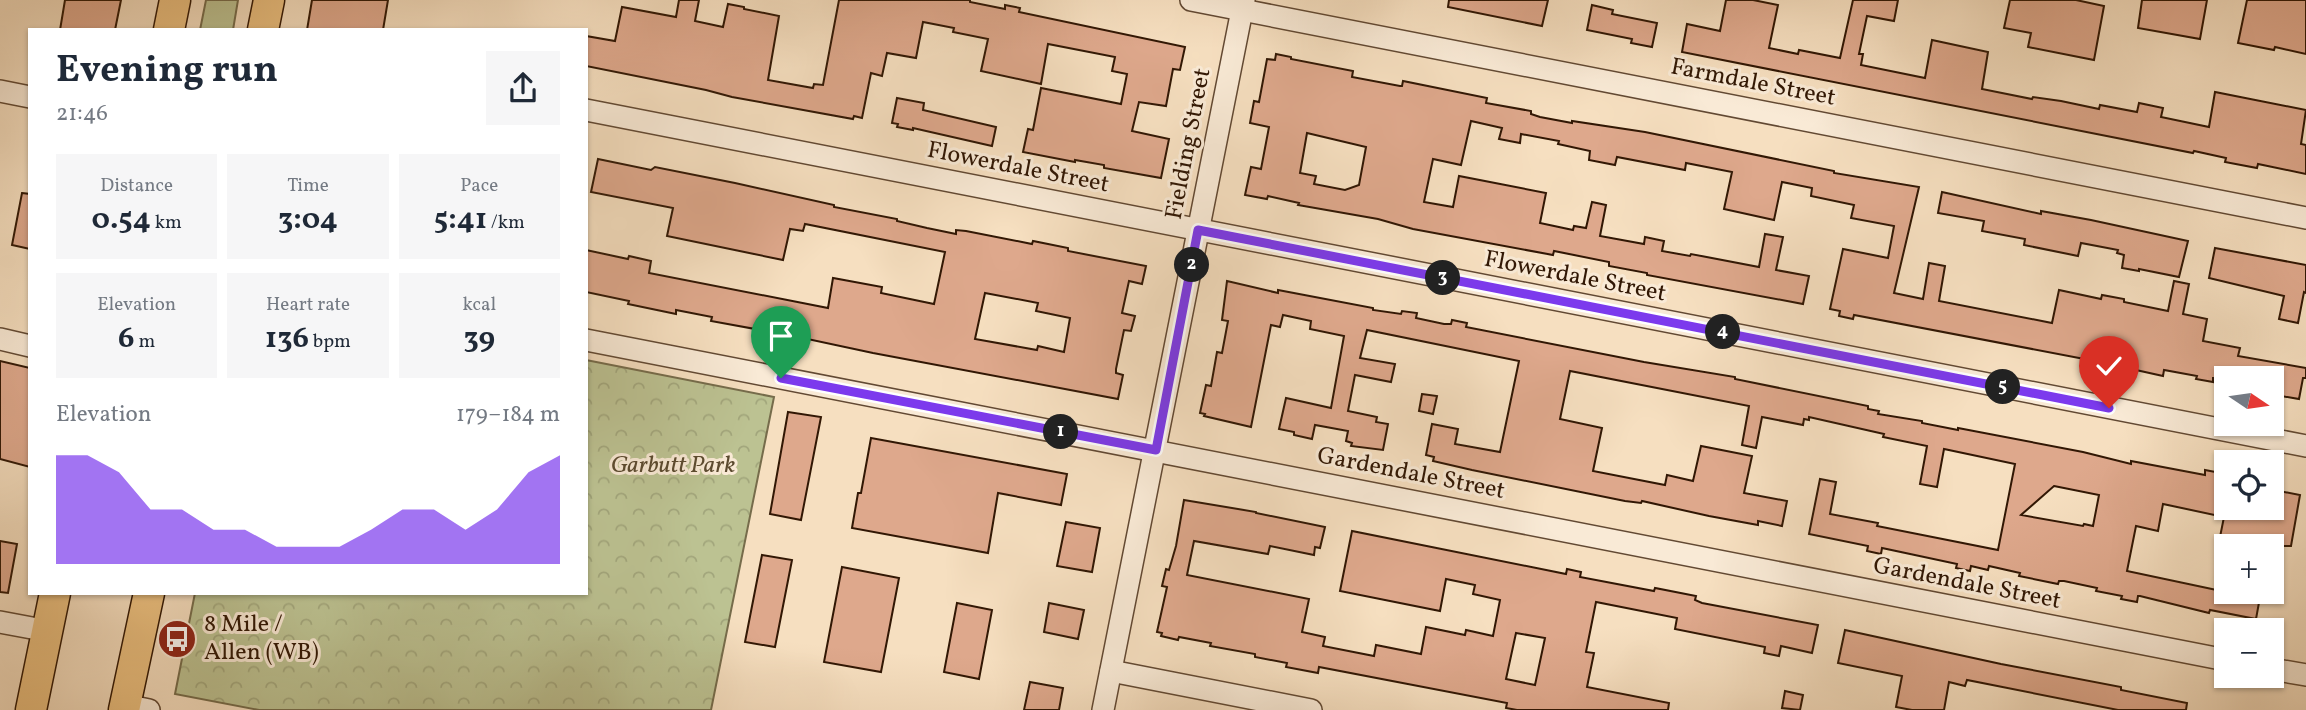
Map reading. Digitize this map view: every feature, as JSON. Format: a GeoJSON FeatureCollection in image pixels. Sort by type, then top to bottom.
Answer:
{"type":"FeatureCollection","features":[{"type":"Feature","properties":{"kind":"highway"},"geometry":{"type":"LineString","coordinates":[[169,28],[175,0]]}},
{"type":"Feature","properties":{"kind":"highway"},"geometry":{"type":"LineString","coordinates":[[263,28],[269,0]]}},
{"type":"Feature","properties":{"kind":"highway"},"geometry":{"type":"LineString","coordinates":[[32,710],[55,595]]}},
{"type":"Feature","properties":{"kind":"highway"},"geometry":{"type":"LineString","coordinates":[[133,708],[149,595]]}},
{"type":"Feature","properties":{"kind":"street","name":"Farmdale Street"},"geometry":{"type":"LineString","coordinates":[[1191,0],[1243,5],[2306,218]]}},
{"type":"Feature","properties":{"kind":"street","name":"Fielding Street"},"geometry":{"type":"LineString","coordinates":[[1103,710],[1243,5]]}},
{"type":"Feature","properties":{"kind":"street"},"geometry":{"type":"LineString","coordinates":[[0,91],[28,97]]}},
{"type":"Feature","properties":{"kind":"street","name":"Flowerdale Street"},"geometry":{"type":"LineString","coordinates":[[588,110],[2306,446]]}},
{"type":"Feature","properties":{"kind":"street"},"geometry":{"type":"LineString","coordinates":[[0,340],[28,346]]}},
{"type":"Feature","properties":{"kind":"street","name":"Gardendale Street"},"geometry":{"type":"LineString","coordinates":[[588,340],[2214,658]]}},
{"type":"Feature","properties":{"kind":"street"},"geometry":{"type":"LineString","coordinates":[[0,622],[48,631]]}},
{"type":"Feature","properties":{"kind":"street"},"geometry":{"type":"LineString","coordinates":[[1111,671],[1311,710]]}},
{"type":"Feature","properties":{"kind":"street"},"geometry":{"type":"LineString","coordinates":[[2284,671],[2306,676]]}},
{"type":"Feature","properties":{"kind":"green space"},"geometry":{"type":"Polygon","coordinates":[[[206,0],[238,0],[233,28],[200,28],[206,0]]]}},
{"type":"Feature","properties":{"kind":"green space","name":"Garbutt Park"},"geometry":{"type":"Polygon","coordinates":[[[588,360],[774,397],[711,710],[259,710],[175,694],[195,595],[588,595],[588,360]]]}},
{"type":"Feature","properties":{"kind":"building"},"geometry":{"type":"Polygon","coordinates":[[[65,0],[121,0],[115,28],[60,28],[65,0]]]}},
{"type":"Feature","properties":{"kind":"building"},"geometry":{"type":"Polygon","coordinates":[[[312,0],[388,0],[383,28],[307,28],[312,0]]]}},
{"type":"Feature","properties":{"kind":"building"},"geometry":{"type":"Polygon","coordinates":[[[679,0],[699,0],[695,21],[723,27],[728,4],[779,16],[768,80],[813,88],[814,84],[823,85],[839,0],[970,0],[1005,9],[1005,5],[1020,8],[1019,12],[1185,47],[1180,70],[1173,69],[1166,106],[1139,102],[1132,131],[1169,139],[1161,178],[1104,168],[1104,165],[1023,152],[1028,129],[1033,130],[1041,88],[1121,104],[1127,74],[1112,71],[1115,57],[1048,44],[1041,84],[981,71],[988,39],[923,22],[916,58],[887,53],[882,76],[871,73],[862,118],[854,116],[853,119],[588,66],[588,36],[615,41],[622,7],[676,17],[679,0]]]}},
{"type":"Feature","properties":{"kind":"building"},"geometry":{"type":"Polygon","coordinates":[[[1449,0],[1548,0],[1542,26],[1448,7],[1449,0]]]}},
{"type":"Feature","properties":{"kind":"building"},"geometry":{"type":"Polygon","coordinates":[[[1726,0],[1753,0],[1778,5],[1769,48],[1798,54],[1799,50],[1840,58],[1853,0],[1898,0],[1894,21],[1867,16],[1859,54],[1863,54],[1861,65],[1925,78],[1932,40],[1988,52],[1982,89],[2032,99],[2061,101],[2099,109],[2100,105],[2137,112],[2139,103],[2163,108],[2161,117],[2209,127],[2215,92],[2306,110],[2301,144],[2306,145],[2306,174],[2258,164],[2257,168],[2225,162],[2226,158],[2194,151],[2193,153],[1682,52],[1687,24],[1720,31],[1726,0]]]}},
{"type":"Feature","properties":{"kind":"building"},"geometry":{"type":"Polygon","coordinates":[[[2010,0],[2076,0],[2104,6],[2094,60],[2028,47],[2031,33],[2004,28],[2010,0]]]}},
{"type":"Feature","properties":{"kind":"building"},"geometry":{"type":"Polygon","coordinates":[[[2142,0],[2207,0],[2200,39],[2138,28],[2142,0]]]}},
{"type":"Feature","properties":{"kind":"building"},"geometry":{"type":"Polygon","coordinates":[[[2247,0],[2306,0],[2306,54],[2238,43],[2247,0]]]}},
{"type":"Feature","properties":{"kind":"building"},"geometry":{"type":"Polygon","coordinates":[[[1592,5],[1613,10],[1612,14],[1657,23],[1652,47],[1631,43],[1632,39],[1587,30],[1592,5]]]}},
{"type":"Feature","properties":{"kind":"building"},"geometry":{"type":"Polygon","coordinates":[[[1276,54],[1353,71],[1352,77],[1400,86],[1403,81],[1487,98],[1486,103],[1531,111],[1531,114],[1540,117],[1645,132],[1834,173],[1919,187],[1894,293],[1923,299],[1929,263],[1945,266],[1939,301],[2052,323],[2059,290],[2101,299],[2102,295],[2124,299],[2124,302],[2168,311],[2174,281],[2189,284],[2183,314],[2207,319],[2203,341],[2240,348],[2238,356],[2306,368],[2306,378],[2303,378],[2299,399],[2284,396],[2284,366],[2214,366],[2213,382],[2164,370],[2163,376],[1854,315],[1853,319],[1839,316],[1840,311],[1830,309],[1843,249],[1888,258],[1894,226],[1851,218],[1854,205],[1811,196],[1812,188],[1782,182],[1774,220],[1724,209],[1732,172],[1686,163],[1685,170],[1617,157],[1615,165],[1589,160],[1590,151],[1558,144],[1559,141],[1521,134],[1520,143],[1499,139],[1502,128],[1471,121],[1461,165],[1433,159],[1424,202],[1453,207],[1459,176],[1546,193],[1540,223],[1573,230],[1574,226],[1586,228],[1592,202],[1606,205],[1600,236],[1644,244],[1645,237],[1664,241],[1662,251],[1759,267],[1765,234],[1783,237],[1776,270],[1809,276],[1803,304],[1647,275],[1609,266],[1609,262],[1554,251],[1553,255],[1413,229],[1378,219],[1298,205],[1299,203],[1268,196],[1267,199],[1245,195],[1251,167],[1261,169],[1269,127],[1250,123],[1254,101],[1259,102],[1267,59],[1275,60],[1276,54]],[[1307,133],[1300,173],[1316,176],[1314,184],[1345,190],[1359,185],[1366,147],[1307,133]]]}},
{"type":"Feature","properties":{"kind":"building"},"geometry":{"type":"Polygon","coordinates":[[[897,98],[924,103],[923,110],[996,127],[992,146],[913,128],[897,127],[898,124],[892,123],[897,98]]]}},
{"type":"Feature","properties":{"kind":"building"},"geometry":{"type":"Polygon","coordinates":[[[598,159],[735,183],[956,234],[956,230],[1032,244],[1033,241],[1068,248],[1068,251],[1146,266],[1142,284],[1129,281],[1122,313],[1135,316],[1131,331],[1124,330],[1116,369],[1116,373],[1123,375],[1118,399],[873,353],[798,337],[798,334],[711,321],[712,317],[676,310],[676,314],[588,292],[588,250],[651,261],[649,273],[828,308],[833,278],[882,287],[881,293],[934,304],[945,252],[805,224],[803,231],[790,229],[783,260],[667,236],[673,208],[591,192],[598,159]],[[985,293],[975,339],[1037,350],[1038,346],[1064,352],[1070,318],[1036,311],[1038,303],[985,293]]]}},
{"type":"Feature","properties":{"kind":"building"},"geometry":{"type":"Polygon","coordinates":[[[1942,192],[2041,214],[2041,211],[2091,220],[2188,241],[2179,277],[2122,268],[2124,255],[2117,253],[2118,250],[2081,243],[2078,256],[2024,245],[2025,239],[1982,231],[1984,221],[1938,213],[1942,192]]]}},
{"type":"Feature","properties":{"kind":"building"},"geometry":{"type":"Polygon","coordinates":[[[22,193],[28,194],[28,249],[12,245],[22,193]]]}},
{"type":"Feature","properties":{"kind":"building"},"geometry":{"type":"Polygon","coordinates":[[[2215,248],[2306,265],[2306,293],[2304,292],[2298,323],[2279,319],[2284,296],[2209,278],[2215,248]]]}},
{"type":"Feature","properties":{"kind":"building"},"geometry":{"type":"Polygon","coordinates":[[[1227,281],[1373,310],[1417,313],[1416,318],[1444,324],[1451,324],[1452,320],[1467,323],[1466,327],[1735,377],[1868,406],[1868,409],[1879,411],[1878,414],[2083,452],[2131,464],[2131,461],[2205,475],[2205,470],[2214,472],[2214,515],[2163,504],[2158,531],[2136,526],[2127,571],[2214,589],[2214,604],[2259,604],[2256,618],[2210,610],[2209,613],[2140,596],[2137,602],[2121,599],[2122,596],[2096,591],[2097,588],[2064,581],[2059,581],[2058,584],[2019,576],[2020,573],[1989,566],[1988,570],[1971,566],[1970,571],[1956,568],[1957,564],[1882,548],[1881,554],[1867,551],[1868,546],[1809,534],[1820,479],[1836,482],[1830,514],[1998,550],[2015,464],[1944,449],[1937,487],[1920,484],[1927,446],[1809,417],[1809,420],[1804,419],[1803,425],[1762,417],[1756,448],[1742,445],[1749,406],[1570,371],[1560,419],[1602,428],[1593,471],[1665,485],[1667,475],[1693,481],[1701,446],[1752,456],[1744,493],[1787,501],[1782,526],[1758,521],[1758,525],[1642,501],[1625,501],[1433,461],[1434,457],[1426,455],[1432,424],[1458,429],[1455,444],[1500,452],[1519,361],[1367,330],[1360,358],[1395,364],[1391,382],[1355,375],[1348,411],[1377,417],[1376,422],[1388,424],[1383,450],[1351,446],[1352,443],[1346,441],[1348,431],[1315,425],[1312,439],[1279,429],[1286,398],[1331,408],[1344,336],[1310,329],[1311,321],[1283,315],[1280,327],[1271,325],[1251,427],[1204,416],[1205,414],[1200,413],[1206,385],[1211,386],[1217,352],[1222,353],[1228,321],[1222,320],[1227,281]],[[2054,486],[2021,515],[2083,526],[2093,526],[2099,495],[2054,486]]]}},
{"type":"Feature","properties":{"kind":"building"},"geometry":{"type":"Polygon","coordinates":[[[0,361],[28,368],[28,466],[0,459],[0,361]]]}},
{"type":"Feature","properties":{"kind":"building"},"geometry":{"type":"Polygon","coordinates":[[[1422,394],[1437,396],[1433,414],[1419,411],[1422,394]]]}},
{"type":"Feature","properties":{"kind":"building"},"geometry":{"type":"Polygon","coordinates":[[[788,412],[821,417],[801,520],[770,514],[788,412]]]}},
{"type":"Feature","properties":{"kind":"building"},"geometry":{"type":"Polygon","coordinates":[[[871,438],[1067,474],[1061,505],[998,493],[988,553],[852,528],[871,438]]]}},
{"type":"Feature","properties":{"kind":"building"},"geometry":{"type":"Polygon","coordinates":[[[2284,492],[2300,495],[2291,546],[2284,546],[2284,534],[2221,534],[2223,520],[2284,520],[2284,492]]]}},
{"type":"Feature","properties":{"kind":"building"},"geometry":{"type":"Polygon","coordinates":[[[1184,500],[1325,527],[1320,548],[1315,547],[1314,555],[1270,546],[1268,554],[1194,541],[1187,575],[1309,599],[1302,632],[1325,637],[1323,646],[1374,656],[1376,645],[1421,654],[1426,627],[1465,635],[1466,630],[1493,636],[1500,600],[1473,594],[1475,585],[1446,579],[1440,611],[1340,591],[1352,531],[1566,574],[1567,569],[1581,572],[1580,577],[1696,596],[1695,600],[1702,603],[1818,625],[1812,653],[1781,646],[1779,656],[1764,653],[1765,647],[1675,629],[1677,618],[1596,602],[1586,652],[1594,653],[1587,687],[1669,703],[1668,710],[1517,710],[1506,708],[1507,703],[1319,667],[1318,673],[1286,667],[1287,663],[1210,646],[1211,643],[1161,636],[1162,633],[1157,632],[1167,587],[1162,586],[1176,546],[1184,500]],[[1516,633],[1506,679],[1535,685],[1545,638],[1516,633]]]}},
{"type":"Feature","properties":{"kind":"building"},"geometry":{"type":"Polygon","coordinates":[[[1066,522],[1100,528],[1092,572],[1057,566],[1066,522]]]}},
{"type":"Feature","properties":{"kind":"building"},"geometry":{"type":"Polygon","coordinates":[[[0,541],[17,544],[8,593],[0,592],[0,541]]]}},
{"type":"Feature","properties":{"kind":"building"},"geometry":{"type":"Polygon","coordinates":[[[762,555],[792,560],[775,647],[745,642],[762,555]]]}},
{"type":"Feature","properties":{"kind":"building"},"geometry":{"type":"Polygon","coordinates":[[[842,567],[899,578],[881,672],[824,662],[842,567]]]}},
{"type":"Feature","properties":{"kind":"building"},"geometry":{"type":"Polygon","coordinates":[[[957,603],[992,610],[979,679],[944,672],[957,603]]]}},
{"type":"Feature","properties":{"kind":"building"},"geometry":{"type":"Polygon","coordinates":[[[1049,603],[1084,610],[1078,639],[1044,632],[1049,603]]]}},
{"type":"Feature","properties":{"kind":"building"},"geometry":{"type":"Polygon","coordinates":[[[1845,630],[2121,687],[2121,690],[2187,703],[2186,710],[2118,710],[1967,680],[1965,686],[1949,682],[1944,710],[1896,707],[1902,676],[1838,663],[1845,630]]]}},
{"type":"Feature","properties":{"kind":"building"},"geometry":{"type":"Polygon","coordinates":[[[1030,682],[1063,688],[1059,710],[1024,710],[1030,682]]]}},
{"type":"Feature","properties":{"kind":"building"},"geometry":{"type":"Polygon","coordinates":[[[1785,691],[1803,695],[1800,710],[1782,708],[1785,691]]]}},
{"type":"Feature","properties":{"kind":"place","name":"8 Mile / Allen (WB)"},"geometry":{"type":"Point","coordinates":[177,639]}},
{"type":"Feature","properties":{"kind":"route"},"geometry":{"type":"LineString","coordinates":[[781,378],[1156,450],[1198,230],[2109,408]]}}]}
